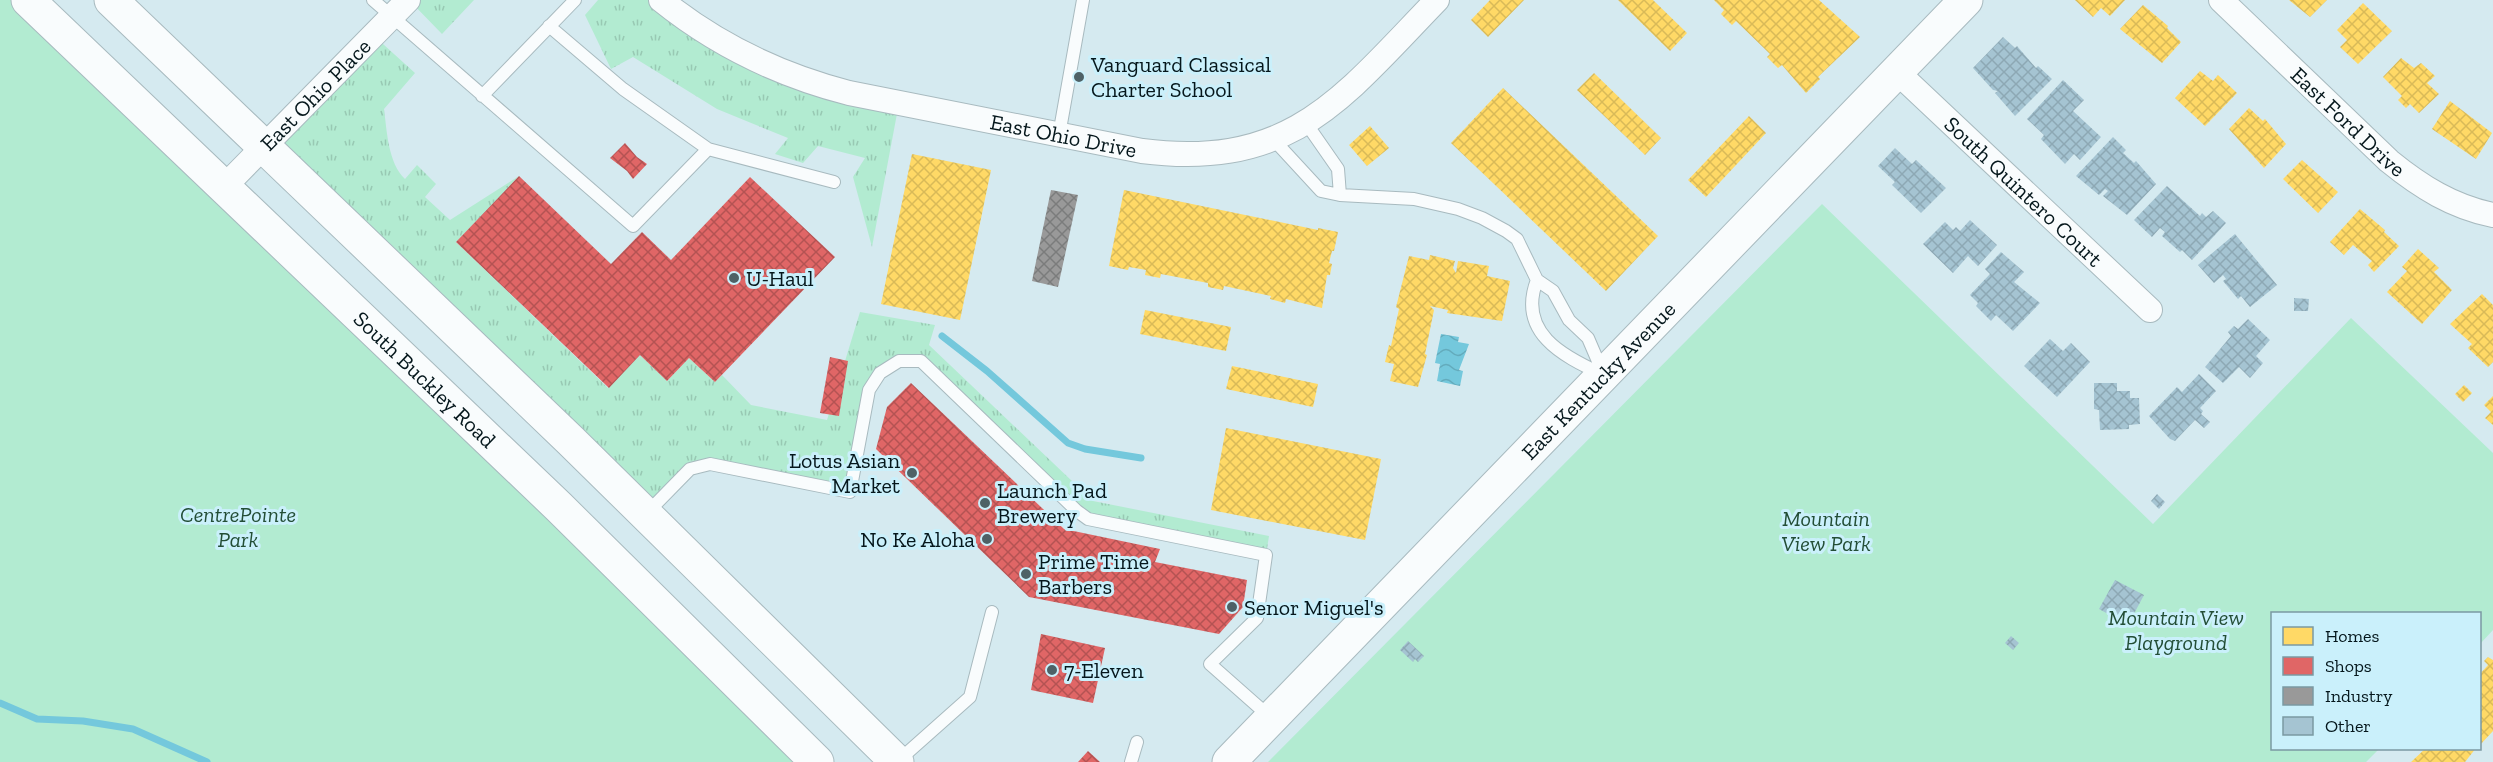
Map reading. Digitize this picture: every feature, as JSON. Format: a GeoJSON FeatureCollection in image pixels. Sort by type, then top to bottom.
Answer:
{"type":"FeatureCollection","features":[{"type":"Feature","properties":{"kind":"main road","name":"South Buckley Road"},"geometry":{"type":"LineString","coordinates":[[28,0],[559,507],[817,762]]}},
{"type":"Feature","properties":{"kind":"main road"},"geometry":{"type":"LineString","coordinates":[[111,0],[646,513],[897,762]]}},
{"type":"Feature","properties":{"kind":"main road","name":"East Kentucky Avenue"},"geometry":{"type":"LineString","coordinates":[[1229,762],[1603,374],[1761,215],[1966,0]]}},
{"type":"Feature","properties":{"kind":"street","name":"East Ohio Place"},"geometry":{"type":"LineString","coordinates":[[224,187],[408,0]]}},
{"type":"Feature","properties":{"kind":"street","name":"East Ohio Drive"},"geometry":{"type":"LineString","coordinates":[[662,0],[698,29],[738,52],[807,82],[849,93],[1059,135],[1179,156],[1216,155],[1273,139],[1306,123],[1338,101],[1437,0]]}},
{"type":"Feature","properties":{"kind":"street","name":"East Ford Drive"},"geometry":{"type":"LineString","coordinates":[[2221,0],[2415,182],[2444,199],[2493,215]]}},
{"type":"Feature","properties":{"kind":"street","name":"South Quintero Court"},"geometry":{"type":"LineString","coordinates":[[1897,72],[2150,310]]}},
{"type":"Feature","properties":{"kind":"lane"},"geometry":{"type":"LineString","coordinates":[[373,0],[390,18],[633,226],[708,149]]}},
{"type":"Feature","properties":{"kind":"lane"},"geometry":{"type":"LineString","coordinates":[[482,96],[575,0]]}},
{"type":"Feature","properties":{"kind":"lane"},"geometry":{"type":"LineString","coordinates":[[1059,135],[1083,0]]}},
{"type":"Feature","properties":{"kind":"lane"},"geometry":{"type":"LineString","coordinates":[[549,26],[622,89],[708,149],[834,182]]}},
{"type":"Feature","properties":{"kind":"lane"},"geometry":{"type":"LineString","coordinates":[[1306,123],[1338,169],[1340,195]]}},
{"type":"Feature","properties":{"kind":"lane"},"geometry":{"type":"LineString","coordinates":[[1273,139],[1321,191],[1340,195],[1414,200],[1458,209],[1482,218],[1517,239],[1537,280],[1553,291],[1569,320],[1587,338],[1603,374]]}},
{"type":"Feature","properties":{"kind":"lane"},"geometry":{"type":"LineString","coordinates":[[1537,280],[1531,297],[1537,323],[1545,339],[1565,357],[1603,374]]}},
{"type":"Feature","properties":{"kind":"lane"},"geometry":{"type":"LineString","coordinates":[[646,513],[690,470],[710,464],[850,492],[869,390],[880,373],[899,361],[921,361],[1088,519],[1266,555],[1257,618],[1210,664],[1271,718]]}},
{"type":"Feature","properties":{"kind":"lane"},"geometry":{"type":"LineString","coordinates":[[897,762],[970,697],[992,612]]}},
{"type":"Feature","properties":{"kind":"lane"},"geometry":{"type":"LineString","coordinates":[[1131,762],[1137,742]]}},
{"type":"Feature","properties":{"kind":"green space","name":"CentrePointe Park"},"geometry":{"type":"Polygon","coordinates":[[[0,0],[29,0],[817,762],[0,762],[0,0]]]}},
{"type":"Feature","properties":{"kind":"green space"},"geometry":{"type":"Polygon","coordinates":[[[409,0],[474,0],[442,34],[409,0]]]}},
{"type":"Feature","properties":{"kind":"green space"},"geometry":{"type":"Polygon","coordinates":[[[598,0],[661,0],[698,29],[899,103],[872,247],[853,177],[865,158],[818,146],[803,163],[775,154],[788,138],[717,109],[633,57],[611,69],[585,15],[598,0]]]}},
{"type":"Feature","properties":{"kind":"green space"},"geometry":{"type":"Polygon","coordinates":[[[373,35],[415,73],[384,109],[389,146],[399,172],[405,179],[417,165],[436,184],[425,197],[450,220],[519,176],[456,242],[608,388],[640,355],[667,381],[689,358],[715,382],[722,375],[751,405],[827,420],[860,312],[935,325],[929,345],[1093,501],[1269,536],[1266,555],[1088,519],[921,361],[899,361],[869,390],[850,492],[710,464],[690,470],[646,513],[264,146],[373,35]]]}},
{"type":"Feature","properties":{"kind":"green space","name":"Mountain View Park"},"geometry":{"type":"Polygon","coordinates":[[[1822,204],[2153,524],[2351,318],[2493,453],[2493,630],[2481,643],[2481,612],[2271,612],[2271,750],[2378,750],[2366,762],[1268,762],[1822,204]]]}},
{"type":"Feature","properties":{"kind":"water"},"geometry":{"type":"Polygon","coordinates":[[[1441,334],[1459,337],[1458,342],[1469,344],[1459,370],[1463,371],[1460,386],[1437,381],[1440,364],[1435,363],[1441,334]]]}},
{"type":"Feature","properties":{"kind":"building: Homes"},"geometry":{"type":"Polygon","coordinates":[[[1490,0],[1524,0],[1488,37],[1471,20],[1490,0]]]}},
{"type":"Feature","properties":{"kind":"building: Homes"},"geometry":{"type":"Polygon","coordinates":[[[1618,0],[1653,0],[1687,33],[1670,51],[1618,0]]]}},
{"type":"Feature","properties":{"kind":"building: Homes"},"geometry":{"type":"Polygon","coordinates":[[[1714,0],[1819,0],[1860,37],[1818,77],[1820,79],[1806,93],[1782,65],[1778,68],[1767,57],[1770,54],[1736,21],[1732,25],[1721,14],[1724,10],[1714,0]]]}},
{"type":"Feature","properties":{"kind":"building: Homes"},"geometry":{"type":"Polygon","coordinates":[[[2075,0],[2125,0],[2110,16],[2101,8],[2093,17],[2075,0]]]}},
{"type":"Feature","properties":{"kind":"building: Homes"},"geometry":{"type":"Polygon","coordinates":[[[2289,0],[2327,0],[2310,17],[2289,0]]]}},
{"type":"Feature","properties":{"kind":"building: Homes"},"geometry":{"type":"Polygon","coordinates":[[[2363,3],[2392,31],[2358,64],[2340,47],[2347,40],[2337,30],[2363,3]]]}},
{"type":"Feature","properties":{"kind":"building: Homes"},"geometry":{"type":"Polygon","coordinates":[[[2143,5],[2168,26],[2167,28],[2181,42],[2162,63],[2120,29],[2143,5]]]}},
{"type":"Feature","properties":{"kind":"building: Homes"},"geometry":{"type":"Polygon","coordinates":[[[2401,58],[2414,68],[2421,63],[2435,76],[2427,83],[2439,94],[2419,113],[2410,104],[2406,108],[2398,100],[2402,96],[2383,77],[2401,58]]]}},
{"type":"Feature","properties":{"kind":"building: Homes"},"geometry":{"type":"Polygon","coordinates":[[[2200,71],[2213,81],[2218,75],[2237,93],[2205,126],[2175,98],[2200,71]]]}},
{"type":"Feature","properties":{"kind":"building: Homes"},"geometry":{"type":"Polygon","coordinates":[[[1594,73],[1661,138],[1645,155],[1577,90],[1594,73]]]}},
{"type":"Feature","properties":{"kind":"building: Homes"},"geometry":{"type":"Polygon","coordinates":[[[1503,88],[1658,236],[1606,291],[1451,143],[1503,88]]]}},
{"type":"Feature","properties":{"kind":"building: Homes"},"geometry":{"type":"Polygon","coordinates":[[[2450,101],[2492,133],[2476,159],[2432,129],[2450,101]]]}},
{"type":"Feature","properties":{"kind":"building: Homes"},"geometry":{"type":"Polygon","coordinates":[[[2249,108],[2263,121],[2265,119],[2286,144],[2264,168],[2229,129],[2249,108]]]}},
{"type":"Feature","properties":{"kind":"building: Homes"},"geometry":{"type":"Polygon","coordinates":[[[1749,116],[1766,133],[1706,197],[1688,180],[1749,116]]]}},
{"type":"Feature","properties":{"kind":"building: Homes"},"geometry":{"type":"Polygon","coordinates":[[[1370,126],[1389,148],[1367,166],[1349,145],[1370,126]]]}},
{"type":"Feature","properties":{"kind":"building: Homes"},"geometry":{"type":"Polygon","coordinates":[[[912,154],[991,170],[960,320],[881,304],[912,154]]]}},
{"type":"Feature","properties":{"kind":"building: Homes"},"geometry":{"type":"Polygon","coordinates":[[[2302,160],[2338,192],[2318,213],[2283,179],[2302,160]]]}},
{"type":"Feature","properties":{"kind":"building: Homes"},"geometry":{"type":"Polygon","coordinates":[[[1124,190],[1318,230],[1318,228],[1338,232],[1329,263],[1332,264],[1330,275],[1327,275],[1322,308],[1286,299],[1285,303],[1270,299],[1271,296],[1224,286],[1223,290],[1208,287],[1208,283],[1161,274],[1160,278],[1145,275],[1146,270],[1129,267],[1128,270],[1109,266],[1124,190]]]}},
{"type":"Feature","properties":{"kind":"building: Homes"},"geometry":{"type":"Polygon","coordinates":[[[2360,209],[2385,230],[2384,232],[2399,246],[2374,272],[2368,265],[2372,261],[2353,245],[2344,255],[2330,242],[2360,209]]]}},
{"type":"Feature","properties":{"kind":"building: Homes"},"geometry":{"type":"Polygon","coordinates":[[[2418,249],[2439,268],[2434,272],[2452,290],[2422,324],[2387,292],[2407,271],[2402,267],[2418,249]]]}},
{"type":"Feature","properties":{"kind":"building: Homes"},"geometry":{"type":"Polygon","coordinates":[[[1430,255],[1455,261],[1453,268],[1456,273],[1458,261],[1489,266],[1487,276],[1510,281],[1502,321],[1447,313],[1448,310],[1430,306],[1434,310],[1425,354],[1427,355],[1418,387],[1390,381],[1394,364],[1385,362],[1389,345],[1391,346],[1399,309],[1396,307],[1409,256],[1429,260],[1430,255]]]}},
{"type":"Feature","properties":{"kind":"building: Homes"},"geometry":{"type":"Polygon","coordinates":[[[2482,294],[2493,305],[2493,362],[2488,367],[2468,348],[2472,344],[2450,324],[2482,294]]]}},
{"type":"Feature","properties":{"kind":"building: Homes"},"geometry":{"type":"Polygon","coordinates":[[[1145,310],[1231,327],[1226,351],[1140,334],[1145,310]]]}},
{"type":"Feature","properties":{"kind":"building: Homes"},"geometry":{"type":"Polygon","coordinates":[[[1232,366],[1318,384],[1313,407],[1226,389],[1232,366]]]}},
{"type":"Feature","properties":{"kind":"building: Homes"},"geometry":{"type":"Polygon","coordinates":[[[2464,385],[2472,393],[2463,402],[2455,394],[2464,385]]]}},
{"type":"Feature","properties":{"kind":"building: Homes"},"geometry":{"type":"Polygon","coordinates":[[[2493,396],[2493,425],[2485,418],[2491,412],[2484,405],[2493,396]]]}},
{"type":"Feature","properties":{"kind":"building: Homes"},"geometry":{"type":"Polygon","coordinates":[[[1226,428],[1381,459],[1365,540],[1211,510],[1226,428]]]}},
{"type":"Feature","properties":{"kind":"building: Homes"},"geometry":{"type":"Polygon","coordinates":[[[2488,657],[2493,660],[2493,731],[2481,744],[2481,673],[2488,665],[2484,661],[2488,657]]]}},
{"type":"Feature","properties":{"kind":"building: Homes"},"geometry":{"type":"Polygon","coordinates":[[[2424,750],[2474,750],[2465,762],[2411,762],[2424,750]]]}},
{"type":"Feature","properties":{"kind":"building: Shops"},"geometry":{"type":"Polygon","coordinates":[[[625,143],[637,157],[647,164],[633,179],[627,171],[610,158],[625,143]]]}},
{"type":"Feature","properties":{"kind":"building: Shops","name":"U-Haul"},"geometry":{"type":"Polygon","coordinates":[[[519,176],[611,264],[642,232],[671,260],[750,177],[835,257],[715,382],[689,358],[667,381],[640,355],[609,388],[456,242],[519,176]]]}},
{"type":"Feature","properties":{"kind":"building: Shops"},"geometry":{"type":"Polygon","coordinates":[[[830,357],[848,361],[839,416],[820,413],[830,357]]]}},
{"type":"Feature","properties":{"kind":"building: Shops","name":"Launch Pad Brewery"},"geometry":{"type":"Polygon","coordinates":[[[911,383],[1064,529],[1160,549],[1155,562],[1247,580],[1243,607],[1219,634],[1029,597],[876,449],[887,407],[911,383]]]}},
{"type":"Feature","properties":{"kind":"building: Shops"},"geometry":{"type":"Polygon","coordinates":[[[1041,634],[1105,648],[1093,703],[1031,690],[1041,634]]]}},
{"type":"Feature","properties":{"kind":"building: Shops"},"geometry":{"type":"Polygon","coordinates":[[[1088,751],[1100,762],[1078,762],[1088,751]]]}},
{"type":"Feature","properties":{"kind":"building: Industry"},"geometry":{"type":"Polygon","coordinates":[[[1051,190],[1078,195],[1058,287],[1032,281],[1051,190]]]}},
{"type":"Feature","properties":{"kind":"building: Other"},"geometry":{"type":"Polygon","coordinates":[[[2003,37],[2015,48],[2017,46],[2036,68],[2038,66],[2052,79],[2015,116],[1995,93],[1998,91],[1993,90],[1973,68],[2003,37]]]}},
{"type":"Feature","properties":{"kind":"building: Other"},"geometry":{"type":"Polygon","coordinates":[[[2063,80],[2084,100],[2073,111],[2101,137],[2080,160],[2074,154],[2065,164],[2041,139],[2044,135],[2027,119],[2063,80]]]}},
{"type":"Feature","properties":{"kind":"building: Other"},"geometry":{"type":"Polygon","coordinates":[[[2113,137],[2126,150],[2123,153],[2134,163],[2136,161],[2156,184],[2127,215],[2103,196],[2108,191],[2105,189],[2099,195],[2076,176],[2113,137]]]}},
{"type":"Feature","properties":{"kind":"building: Other"},"geometry":{"type":"Polygon","coordinates":[[[1895,148],[1912,164],[1916,160],[1946,188],[1921,213],[1892,185],[1895,182],[1878,166],[1895,148]]]}},
{"type":"Feature","properties":{"kind":"building: Other"},"geometry":{"type":"Polygon","coordinates":[[[2167,186],[2200,216],[2202,213],[2206,217],[2213,211],[2226,223],[2192,260],[2162,236],[2165,232],[2160,228],[2152,237],[2134,220],[2167,186]]]}},
{"type":"Feature","properties":{"kind":"building: Other"},"geometry":{"type":"Polygon","coordinates":[[[1970,220],[1997,245],[1978,266],[1968,256],[1953,273],[1923,244],[1945,222],[1953,230],[1956,227],[1960,231],[1970,220]]]}},
{"type":"Feature","properties":{"kind":"building: Other"},"geometry":{"type":"Polygon","coordinates":[[[2235,234],[2277,285],[2250,307],[2241,296],[2238,299],[2223,281],[2226,279],[2223,275],[2214,283],[2198,265],[2235,234]]]}},
{"type":"Feature","properties":{"kind":"building: Other"},"geometry":{"type":"Polygon","coordinates":[[[2001,252],[2024,272],[2014,282],[2040,303],[2013,331],[1996,315],[1991,321],[1976,306],[1978,303],[1970,295],[1990,274],[1985,269],[2001,252]]]}},
{"type":"Feature","properties":{"kind":"building: Other"},"geometry":{"type":"Polygon","coordinates":[[[2294,298],[2309,299],[2308,311],[2294,311],[2294,298]]]}},
{"type":"Feature","properties":{"kind":"building: Other"},"geometry":{"type":"Polygon","coordinates":[[[2248,319],[2270,340],[2256,356],[2263,363],[2250,378],[2239,367],[2223,383],[2205,367],[2231,336],[2228,332],[2234,326],[2238,329],[2248,319]]]}},
{"type":"Feature","properties":{"kind":"building: Other"},"geometry":{"type":"Polygon","coordinates":[[[2050,339],[2063,351],[2071,343],[2090,362],[2057,397],[2024,366],[2050,339]]]}},
{"type":"Feature","properties":{"kind":"building: Other"},"geometry":{"type":"Polygon","coordinates":[[[2199,374],[2216,391],[2200,408],[2203,411],[2201,414],[2210,422],[2204,428],[2195,420],[2175,441],[2170,439],[2149,416],[2177,387],[2182,392],[2199,374]]]}},
{"type":"Feature","properties":{"kind":"building: Other"},"geometry":{"type":"Polygon","coordinates":[[[2094,383],[2117,383],[2117,391],[2130,391],[2130,398],[2139,398],[2140,424],[2129,425],[2129,429],[2100,430],[2099,410],[2094,409],[2094,383]]]}},
{"type":"Feature","properties":{"kind":"building: Other"},"geometry":{"type":"Polygon","coordinates":[[[2157,494],[2165,502],[2159,509],[2151,501],[2157,494]]]}},
{"type":"Feature","properties":{"kind":"building: Other"},"geometry":{"type":"Polygon","coordinates":[[[2115,580],[2144,595],[2128,625],[2099,609],[2115,580]]]}},
{"type":"Feature","properties":{"kind":"building: Other"},"geometry":{"type":"Polygon","coordinates":[[[2011,636],[2019,643],[2013,650],[2005,643],[2011,636]]]}},
{"type":"Feature","properties":{"kind":"building: Other"},"geometry":{"type":"Polygon","coordinates":[[[1408,641],[1424,656],[1418,662],[1415,659],[1413,662],[1400,650],[1408,641]]]}},
{"type":"Feature","properties":{"kind":"waterway"},"geometry":{"type":"LineString","coordinates":[[942,336],[987,371],[1068,443],[1085,449],[1141,458]]}},
{"type":"Feature","properties":{"kind":"waterway"},"geometry":{"type":"LineString","coordinates":[[0,703],[37,719],[83,721],[133,729],[207,762]]}},
{"type":"Feature","properties":{"kind":"place","name":"Vanguard Classical Charter School"},"geometry":{"type":"Point","coordinates":[1079,77]}},
{"type":"Feature","properties":{"kind":"place","name":"U-Haul"},"geometry":{"type":"Point","coordinates":[734,278]}},
{"type":"Feature","properties":{"kind":"place","name":"Lotus Asian Market"},"geometry":{"type":"Point","coordinates":[912,473]}},
{"type":"Feature","properties":{"kind":"place","name":"Launch Pad Brewery"},"geometry":{"type":"Point","coordinates":[985,503]}},
{"type":"Feature","properties":{"kind":"place","name":"No Ke Aloha"},"geometry":{"type":"Point","coordinates":[987,539]}},
{"type":"Feature","properties":{"kind":"place","name":"Prime Time Barbers"},"geometry":{"type":"Point","coordinates":[1026,574]}},
{"type":"Feature","properties":{"kind":"place","name":"Senor Miguel's"},"geometry":{"type":"Point","coordinates":[1232,607]}},
{"type":"Feature","properties":{"kind":"place","name":"7-Eleven"},"geometry":{"type":"Point","coordinates":[1052,670]}},
{"type":"Feature","properties":{"kind":"park label","name":"Mountain View Playground"},"geometry":{"type":"Point","coordinates":[2176,630]}}]}
